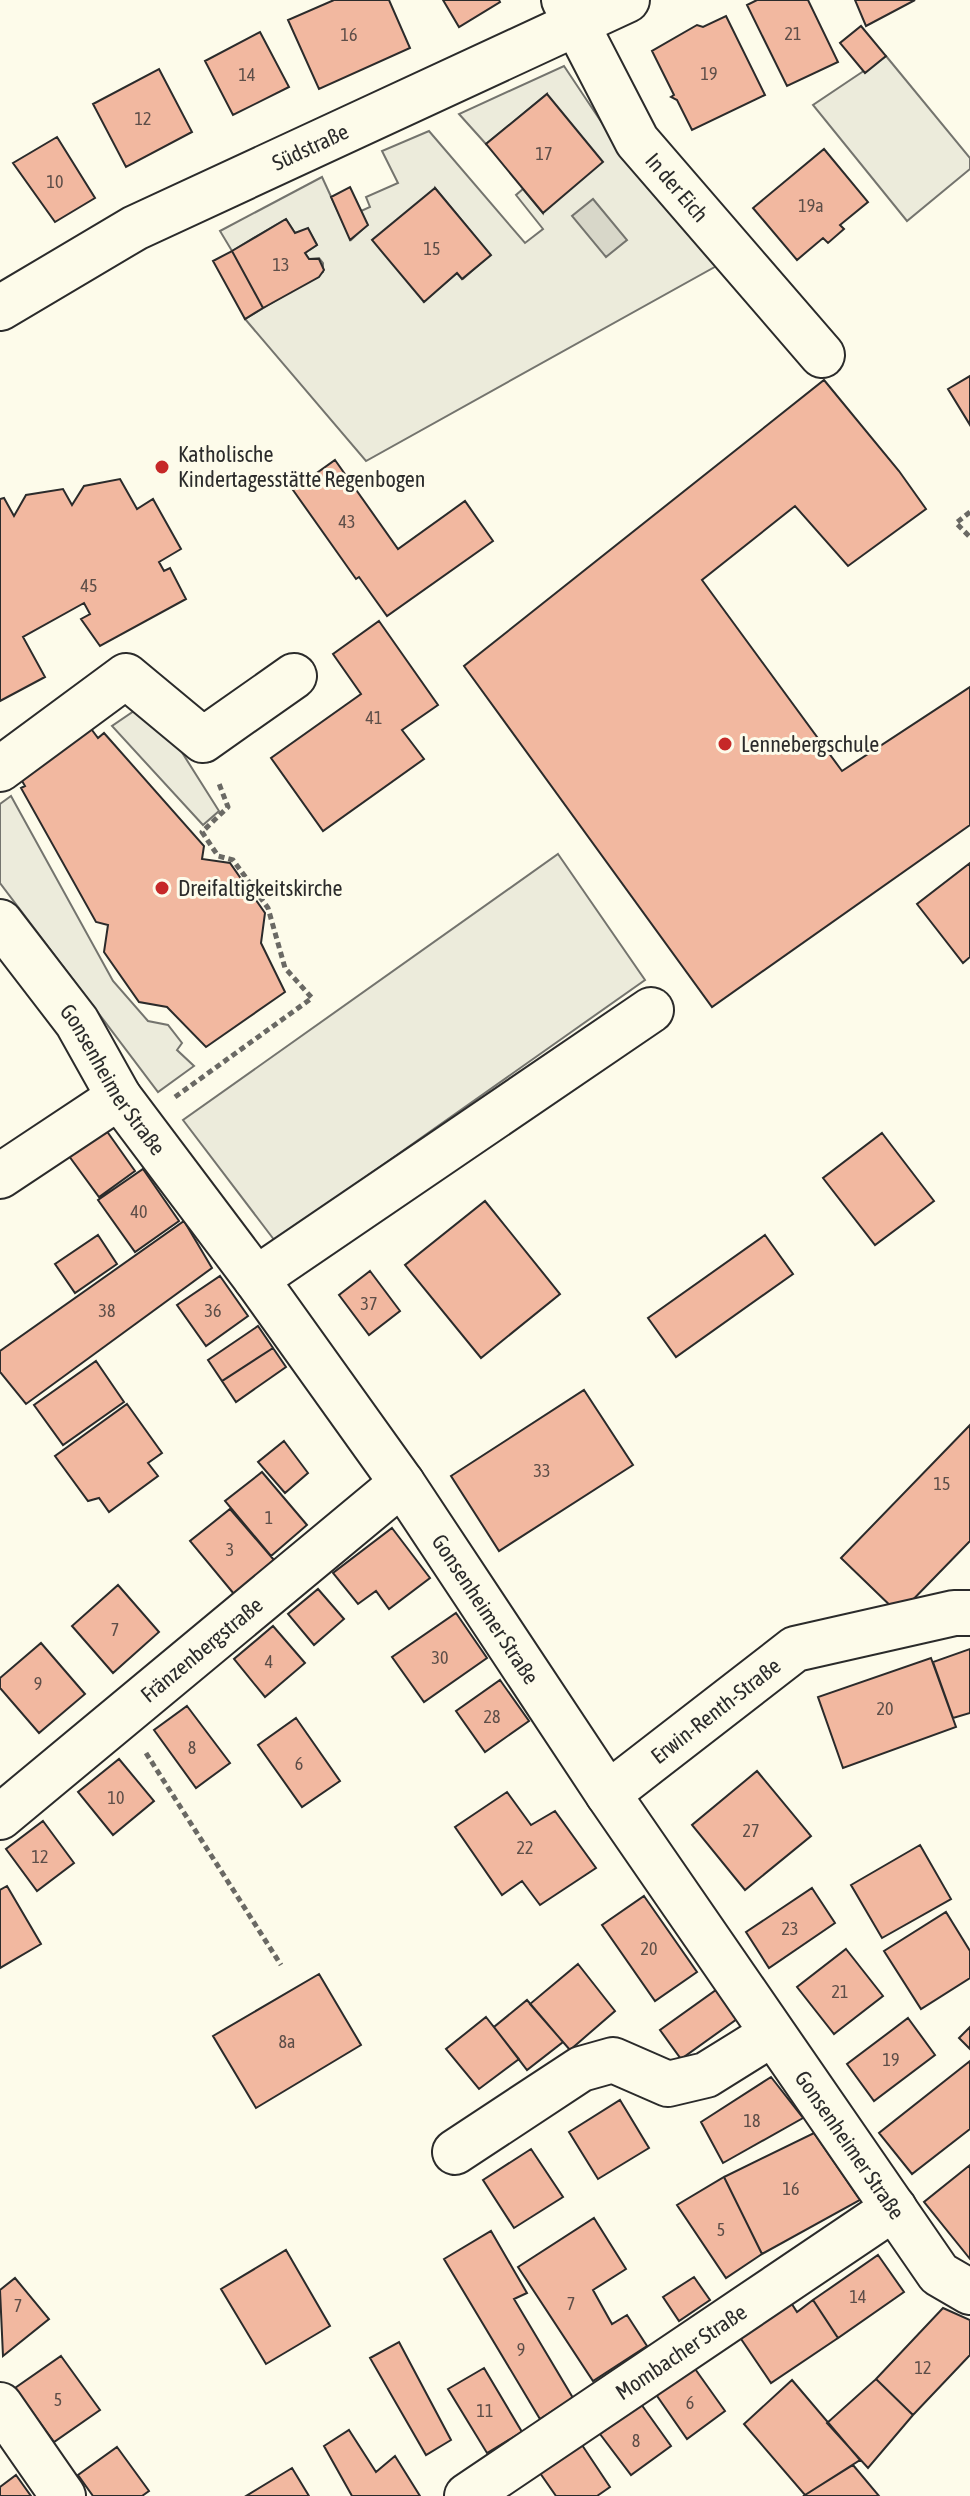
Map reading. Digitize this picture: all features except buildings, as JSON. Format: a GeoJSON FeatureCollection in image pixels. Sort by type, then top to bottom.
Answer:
{"type":"FeatureCollection","features":[{"type":"Feature","properties":{"kind":"street","name":"Südstraße"},"geometry":{"type":"LineString","coordinates":[[0,308],[135,228],[570,13],[627,0]]}},
{"type":"Feature","properties":{"kind":"street","name":"In der Eich"},"geometry":{"type":"LineString","coordinates":[[570,13],[637,141],[822,355]]}},
{"type":"Feature","properties":{"kind":"street"},"geometry":{"type":"LineString","coordinates":[[0,769],[126,676],[203,740],[294,676]]}},
{"type":"Feature","properties":{"kind":"street","name":"Gonsenheimer Straße"},"geometry":{"type":"LineString","coordinates":[[0,922],[77,1022],[129,1110],[256,1279],[402,1483],[608,1794],[939,2274],[970,2292]]}},
{"type":"Feature","properties":{"kind":"street"},"geometry":{"type":"LineString","coordinates":[[256,1279],[651,1010]]}},
{"type":"Feature","properties":{"kind":"street"},"geometry":{"type":"LineString","coordinates":[[0,1176],[129,1110]]}},
{"type":"Feature","properties":{"kind":"street","name":"Fränzenbergstraße"},"geometry":{"type":"LineString","coordinates":[[0,1817],[402,1483]]}},
{"type":"Feature","properties":{"kind":"street","name":"Erwin-Renth-Straße"},"geometry":{"type":"LineString","coordinates":[[608,1794],[795,1649],[954,1613],[970,1613]]}},
{"type":"Feature","properties":{"kind":"street"},"geometry":{"type":"LineString","coordinates":[[455,2152],[581,2069],[613,2060],[668,2084],[706,2075],[772,2034]]}},
{"type":"Feature","properties":{"kind":"street","name":"Mombacher Straße"},"geometry":{"type":"LineString","coordinates":[[467,2496],[894,2208]]}},
{"type":"Feature","properties":{"kind":"street"},"geometry":{"type":"LineString","coordinates":[[0,2405],[63,2496]]}},
{"type":"Feature","properties":{"kind":"path"},"geometry":{"type":"LineString","coordinates":[[970,512],[956,523],[970,537]]}},
{"type":"Feature","properties":{"kind":"path"},"geometry":{"type":"LineString","coordinates":[[129,1110],[312,998],[285,968],[268,908],[233,860],[218,856],[202,832],[228,807],[203,740]]}},
{"type":"Feature","properties":{"kind":"path"},"geometry":{"type":"LineString","coordinates":[[123,1716],[281,1965]]}},
{"type":"Feature","properties":{"kind":"shaded area"},"geometry":{"type":"Polygon","coordinates":[[[886,56],[970,158],[970,169],[907,221],[813,105],[886,56]]]}},
{"type":"Feature","properties":{"kind":"shaded area"},"geometry":{"type":"Polygon","coordinates":[[[564,66],[616,144],[720,264],[366,461],[245,319],[323,272],[323,263],[319,258],[309,259],[305,253],[317,245],[308,229],[295,233],[286,219],[232,251],[220,231],[322,177],[351,240],[367,225],[361,211],[370,207],[366,197],[398,183],[382,151],[429,131],[525,243],[543,229],[516,195],[523,189],[543,213],[547,94],[486,144],[459,114],[564,66]],[[435,188],[424,301],[457,273],[463,279],[490,255],[435,188]]]}},
{"type":"Feature","properties":{"kind":"shaded area"},"geometry":{"type":"Polygon","coordinates":[[[593,199],[627,240],[606,257],[572,216],[593,199]]]}},
{"type":"Feature","properties":{"kind":"shaded area"},"geometry":{"type":"Polygon","coordinates":[[[134,711],[171,735],[219,811],[203,825],[112,726],[134,711]]]}},
{"type":"Feature","properties":{"kind":"shaded area"},"geometry":{"type":"Polygon","coordinates":[[[11,796],[113,981],[148,1021],[168,1025],[182,1043],[177,1050],[194,1066],[158,1092],[0,883],[0,804],[11,796]]]}},
{"type":"Feature","properties":{"kind":"shaded area"},"geometry":{"type":"Polygon","coordinates":[[[558,854],[645,980],[275,1241],[183,1120],[558,854]]]}},
{"type":"Feature","properties":{"kind":"place","name":"Katholische Kindertagesstätte Regenbogen"},"geometry":{"type":"Point","coordinates":[162,467]}},
{"type":"Feature","properties":{"kind":"place","name":"Lennebergschule"},"geometry":{"type":"Point","coordinates":[725,744]}},
{"type":"Feature","properties":{"kind":"place","name":"Dreifaltigkeitskirche"},"geometry":{"type":"Point","coordinates":[162,888]}}]}
